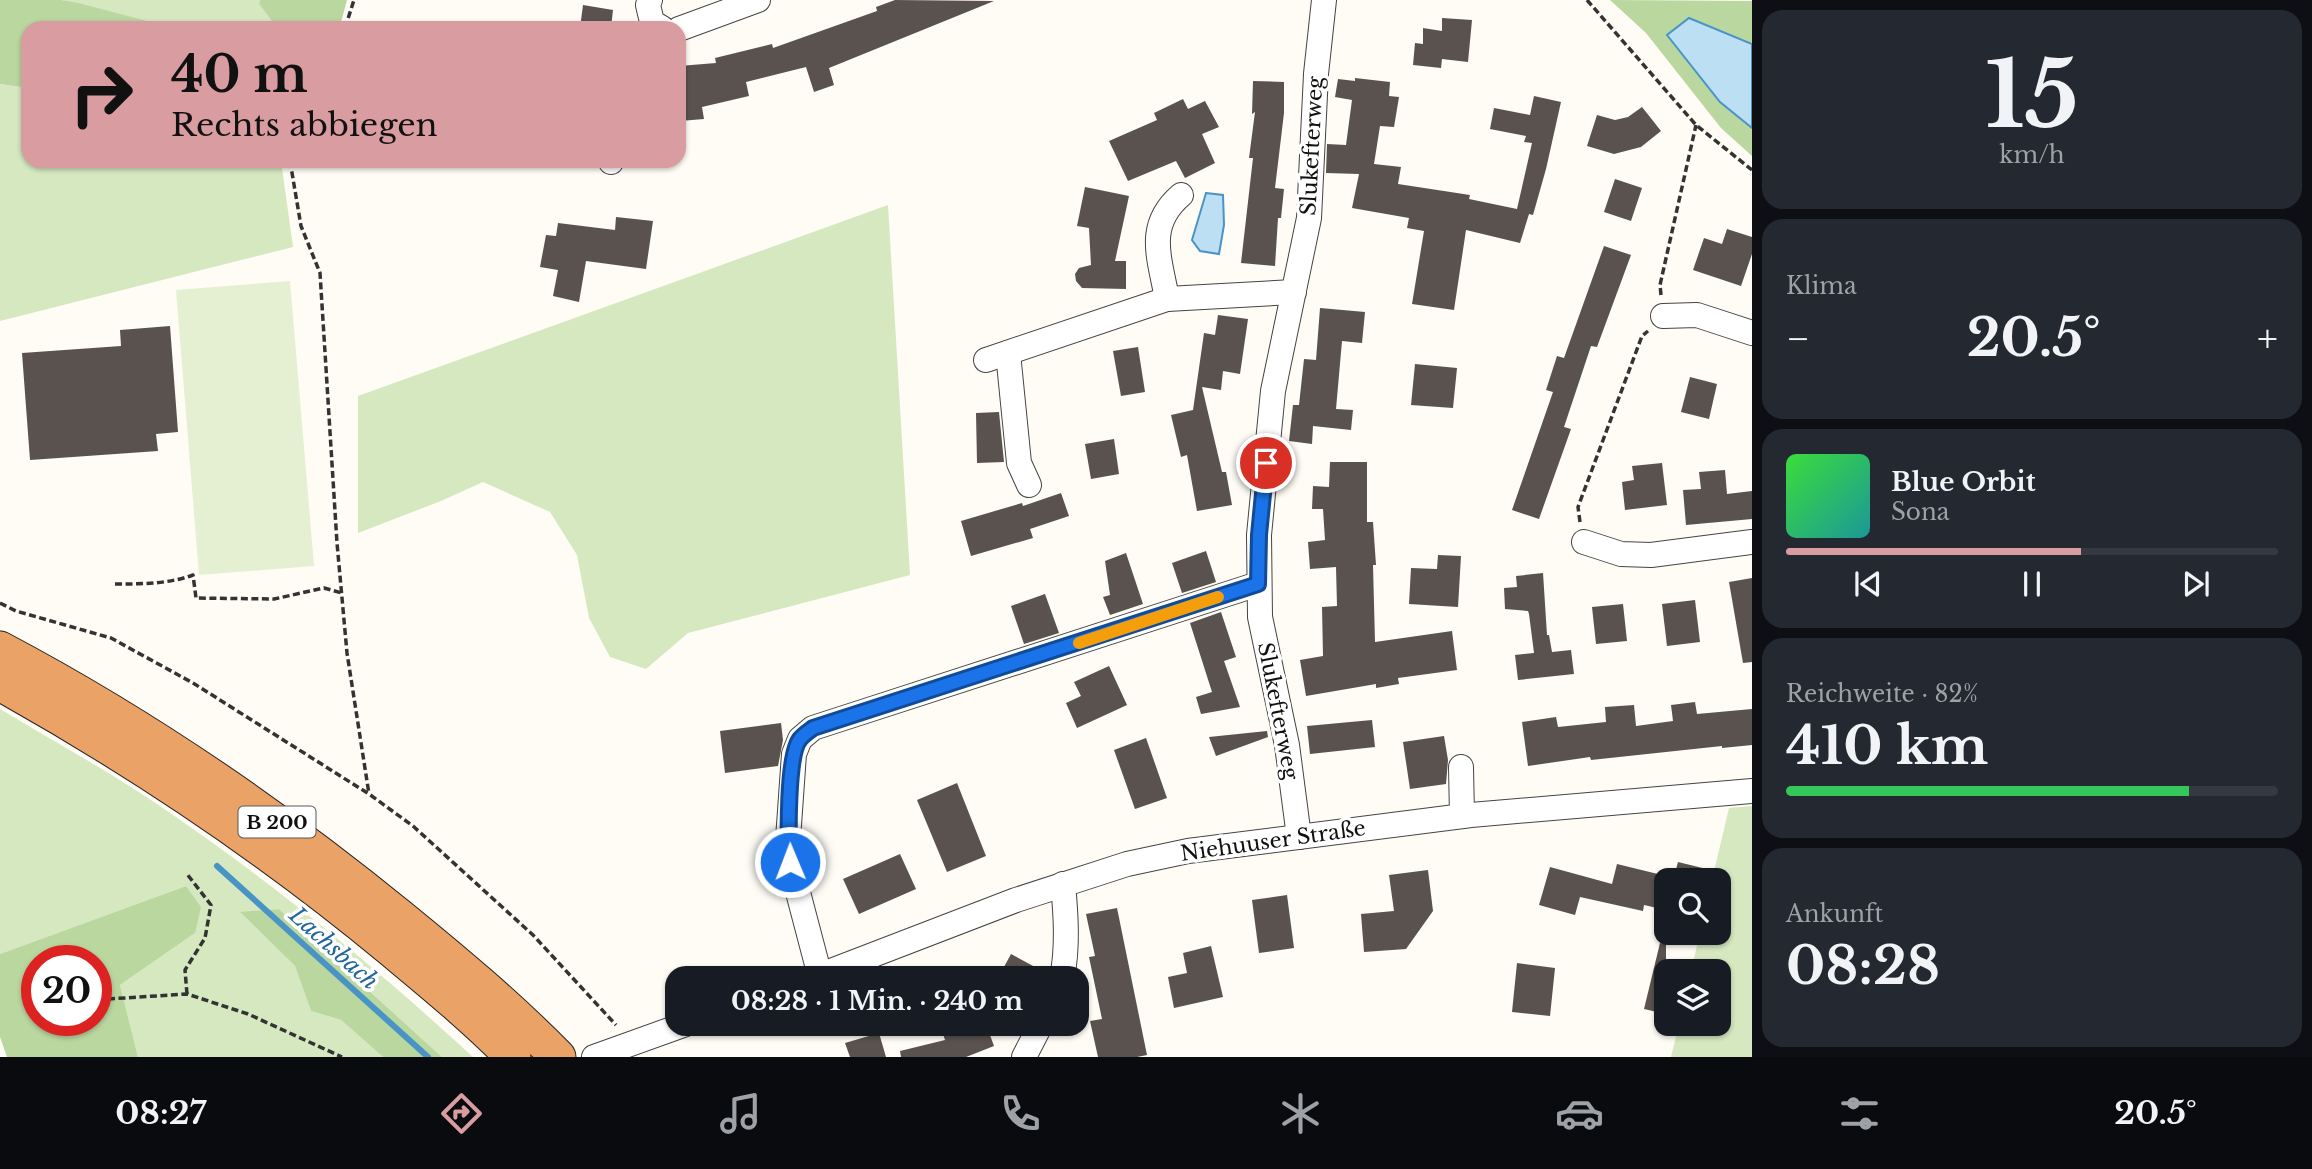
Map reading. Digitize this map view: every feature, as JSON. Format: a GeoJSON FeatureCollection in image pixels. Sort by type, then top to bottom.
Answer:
{"type":"FeatureCollection","features":[{"type":"Feature","properties":{"kind":"highway","name":"B 200"},"geometry":{"type":"LineString","coordinates":[[0,649],[58,680],[178,753],[353,878],[444,953],[516,1045]]}},
{"type":"Feature","properties":{"kind":"highway","name":"B 200"},"geometry":{"type":"LineString","coordinates":[[0,683],[163,779],[244,835],[337,904],[427,979],[516,1045],[558,1057]]}},
{"type":"Feature","properties":{"kind":"street"},"geometry":{"type":"LineString","coordinates":[[686,26],[758,0]]}},
{"type":"Feature","properties":{"kind":"street","name":"Slukefterweg"},"geometry":{"type":"LineString","coordinates":[[1299,837],[1287,746],[1260,617],[1259,535],[1273,391],[1309,218],[1316,74],[1324,0]]}},
{"type":"Feature","properties":{"kind":"street"},"geometry":{"type":"LineString","coordinates":[[1167,299],[1157,241],[1160,222],[1168,206],[1181,194]]}},
{"type":"Feature","properties":{"kind":"street"},"geometry":{"type":"LineString","coordinates":[[1030,485],[1019,463],[997,357],[1167,299],[1294,292]]}},
{"type":"Feature","properties":{"kind":"street"},"geometry":{"type":"LineString","coordinates":[[1663,316],[1697,315],[1752,333]]}},
{"type":"Feature","properties":{"kind":"street"},"geometry":{"type":"LineString","coordinates":[[1584,541],[1621,554],[1651,555],[1752,542]]}},
{"type":"Feature","properties":{"kind":"street"},"geometry":{"type":"LineString","coordinates":[[814,966],[790,862],[788,838],[794,754],[800,739],[813,728],[1258,584]]}},
{"type":"Feature","properties":{"kind":"street"},"geometry":{"type":"LineString","coordinates":[[1461,766],[1462,816]]}},
{"type":"Feature","properties":{"kind":"street","name":"Niehuuser Straße"},"geometry":{"type":"LineString","coordinates":[[845,966],[1063,884],[1127,864],[1188,851],[1462,816],[1752,791]]}},
{"type":"Feature","properties":{"kind":"street"},"geometry":{"type":"LineString","coordinates":[[1063,884],[1066,926],[1064,966]]}},
{"type":"Feature","properties":{"kind":"street"},"geometry":{"type":"LineString","coordinates":[[594,1057],[665,1031]]}},
{"type":"Feature","properties":{"kind":"street"},"geometry":{"type":"LineString","coordinates":[[1024,1057],[1035,1036]]}},
{"type":"Feature","properties":{"kind":"path"},"geometry":{"type":"LineString","coordinates":[[347,21],[354,0]]}},
{"type":"Feature","properties":{"kind":"path"},"geometry":{"type":"LineString","coordinates":[[1587,0],[1696,125],[1752,170]]}},
{"type":"Feature","properties":{"kind":"path"},"geometry":{"type":"LineString","coordinates":[[1584,541],[1578,507],[1642,336],[1663,316],[1660,285],[1696,125]]}},
{"type":"Feature","properties":{"kind":"path"},"geometry":{"type":"LineString","coordinates":[[291,168],[301,226],[320,273],[347,653],[369,794]]}},
{"type":"Feature","properties":{"kind":"path"},"geometry":{"type":"LineString","coordinates":[[115,584],[148,584],[193,575],[196,598],[274,598],[324,588],[342,593]]}},
{"type":"Feature","properties":{"kind":"path"},"geometry":{"type":"LineString","coordinates":[[0,603],[16,611],[111,638],[193,683],[369,794],[413,826],[533,936],[633,1043]]}},
{"type":"Feature","properties":{"kind":"path"},"geometry":{"type":"LineString","coordinates":[[187,874],[211,905],[205,938],[185,970],[187,994]]}},
{"type":"Feature","properties":{"kind":"path"},"geometry":{"type":"LineString","coordinates":[[112,999],[187,994],[248,1014],[342,1057]]}},
{"type":"Feature","properties":{"kind":"green space"},"geometry":{"type":"Polygon","coordinates":[[[0,0],[61,0],[147,21],[21,21],[21,87],[0,84],[0,0]]]}},
{"type":"Feature","properties":{"kind":"green space"},"geometry":{"type":"Polygon","coordinates":[[[61,0],[260,0],[259,4],[272,21],[146,21],[61,0]]]}},
{"type":"Feature","properties":{"kind":"green space"},"geometry":{"type":"Polygon","coordinates":[[[260,0],[347,0],[341,21],[272,21],[259,4],[260,0]]]}},
{"type":"Feature","properties":{"kind":"green space"},"geometry":{"type":"Polygon","coordinates":[[[1610,0],[1752,1],[1752,156],[1721,128],[1646,33],[1610,0]]]}},
{"type":"Feature","properties":{"kind":"green space"},"geometry":{"type":"Polygon","coordinates":[[[0,84],[21,87],[21,168],[282,168],[293,247],[0,321],[0,84]]]}},
{"type":"Feature","properties":{"kind":"green space"},"geometry":{"type":"Polygon","coordinates":[[[888,205],[910,575],[688,633],[646,669],[610,657],[589,618],[577,555],[550,512],[483,482],[358,533],[358,396],[888,205]]]}},
{"type":"Feature","properties":{"kind":"green space"},"geometry":{"type":"Polygon","coordinates":[[[290,281],[314,566],[199,575],[176,290],[290,281]]]}},
{"type":"Feature","properties":{"kind":"green space"},"geometry":{"type":"Polygon","coordinates":[[[0,709],[135,790],[237,861],[358,956],[473,1057],[442,1057],[279,909],[241,913],[295,966],[311,1011],[341,1020],[383,1057],[138,1057],[120,985],[195,933],[186,886],[0,954],[0,709]]]}},
{"type":"Feature","properties":{"kind":"green space"},"geometry":{"type":"Polygon","coordinates":[[[1752,806],[1752,1057],[1671,1057],[1676,1036],[1731,1036],[1731,959],[1694,959],[1697,945],[1731,945],[1731,868],[1715,868],[1729,808],[1752,806]]]}},
{"type":"Feature","properties":{"kind":"green space"},"geometry":{"type":"Polygon","coordinates":[[[186,886],[201,907],[195,933],[120,985],[138,1057],[7,1057],[0,1037],[0,954],[21,946],[21,1036],[112,1036],[112,945],[25,945],[186,886]]]}},
{"type":"Feature","properties":{"kind":"green space"},"geometry":{"type":"Polygon","coordinates":[[[279,909],[442,1057],[383,1057],[341,1020],[311,1011],[295,966],[240,912],[279,909]]]}},
{"type":"Feature","properties":{"kind":"water"},"geometry":{"type":"Polygon","coordinates":[[[1689,18],[1752,44],[1752,128],[1720,102],[1667,35],[1689,18]]]}},
{"type":"Feature","properties":{"kind":"water"},"geometry":{"type":"Polygon","coordinates":[[[1206,193],[1223,195],[1224,225],[1219,254],[1200,251],[1192,240],[1206,193]]]}},
{"type":"Feature","properties":{"kind":"building"},"geometry":{"type":"Polygon","coordinates":[[[895,0],[994,1],[829,68],[834,85],[814,92],[806,67],[746,82],[749,96],[702,107],[704,119],[686,120],[686,65],[716,63],[715,58],[772,44],[773,48],[877,11],[876,7],[895,0]]]}},
{"type":"Feature","properties":{"kind":"building"},"geometry":{"type":"Polygon","coordinates":[[[583,5],[613,10],[612,21],[581,21],[583,5]]]}},
{"type":"Feature","properties":{"kind":"building"},"geometry":{"type":"Polygon","coordinates":[[[1442,18],[1472,20],[1468,62],[1442,59],[1441,68],[1413,65],[1415,43],[1423,44],[1423,28],[1442,31],[1442,18]]]}},
{"type":"Feature","properties":{"kind":"building"},"geometry":{"type":"Polygon","coordinates":[[[1355,78],[1390,82],[1389,96],[1399,97],[1394,127],[1380,126],[1374,164],[1401,167],[1398,184],[1470,195],[1469,199],[1517,209],[1532,143],[1524,142],[1526,136],[1490,129],[1494,108],[1530,115],[1534,96],[1561,102],[1533,215],[1529,214],[1520,243],[1466,230],[1454,310],[1412,304],[1424,231],[1407,228],[1409,218],[1352,208],[1359,174],[1326,173],[1327,144],[1346,145],[1352,100],[1335,97],[1338,79],[1355,81],[1355,78]]]}},
{"type":"Feature","properties":{"kind":"building"},"geometry":{"type":"Polygon","coordinates":[[[1253,81],[1284,82],[1284,113],[1275,188],[1284,189],[1281,218],[1278,218],[1275,266],[1241,263],[1253,158],[1249,158],[1255,112],[1252,114],[1253,81]]]}},
{"type":"Feature","properties":{"kind":"building"},"geometry":{"type":"Polygon","coordinates":[[[1183,99],[1188,109],[1205,101],[1219,127],[1202,134],[1215,163],[1185,178],[1176,161],[1128,181],[1109,141],[1157,120],[1154,113],[1183,99]]]}},
{"type":"Feature","properties":{"kind":"building"},"geometry":{"type":"Polygon","coordinates":[[[1642,107],[1661,131],[1641,147],[1614,154],[1587,146],[1597,115],[1615,120],[1628,117],[1642,107]]]}},
{"type":"Feature","properties":{"kind":"building"},"geometry":{"type":"Polygon","coordinates":[[[1615,179],[1642,188],[1631,221],[1604,212],[1615,179]]]}},
{"type":"Feature","properties":{"kind":"building"},"geometry":{"type":"Polygon","coordinates":[[[1085,187],[1129,196],[1115,261],[1126,261],[1126,289],[1082,288],[1076,281],[1075,274],[1079,268],[1091,265],[1089,228],[1077,226],[1085,187]]]}},
{"type":"Feature","properties":{"kind":"building"},"geometry":{"type":"Polygon","coordinates":[[[616,217],[653,221],[646,269],[586,261],[579,302],[553,296],[558,270],[540,267],[546,235],[556,236],[558,223],[615,230],[616,217]]]}},
{"type":"Feature","properties":{"kind":"building"},"geometry":{"type":"Polygon","coordinates":[[[1727,229],[1752,237],[1752,254],[1741,286],[1693,270],[1704,238],[1722,244],[1727,229]]]}},
{"type":"Feature","properties":{"kind":"building"},"geometry":{"type":"Polygon","coordinates":[[[1604,246],[1631,255],[1597,347],[1591,346],[1564,427],[1571,429],[1539,519],[1512,510],[1553,392],[1546,390],[1557,356],[1564,358],[1604,246]]]}},
{"type":"Feature","properties":{"kind":"building"},"geometry":{"type":"Polygon","coordinates":[[[1320,308],[1365,312],[1362,343],[1342,341],[1336,409],[1353,410],[1351,430],[1313,426],[1312,444],[1289,441],[1293,405],[1299,405],[1304,359],[1316,360],[1320,308]]]}},
{"type":"Feature","properties":{"kind":"building"},"geometry":{"type":"Polygon","coordinates":[[[1218,315],[1248,319],[1240,374],[1223,371],[1221,390],[1202,387],[1222,472],[1226,472],[1232,505],[1197,511],[1187,455],[1181,457],[1171,415],[1193,410],[1204,333],[1215,335],[1218,315]]]}},
{"type":"Feature","properties":{"kind":"building"},"geometry":{"type":"Polygon","coordinates":[[[170,326],[178,432],[156,434],[158,451],[30,460],[22,353],[121,346],[120,330],[170,326]]]}},
{"type":"Feature","properties":{"kind":"building"},"geometry":{"type":"Polygon","coordinates":[[[1138,347],[1145,392],[1121,396],[1113,351],[1138,347]]]}},
{"type":"Feature","properties":{"kind":"building"},"geometry":{"type":"Polygon","coordinates":[[[1415,364],[1457,368],[1453,408],[1411,405],[1415,364]]]}},
{"type":"Feature","properties":{"kind":"building"},"geometry":{"type":"Polygon","coordinates":[[[1690,377],[1717,384],[1709,419],[1681,412],[1690,377]]]}},
{"type":"Feature","properties":{"kind":"building"},"geometry":{"type":"Polygon","coordinates":[[[999,412],[1004,462],[977,463],[976,413],[999,412]]]}},
{"type":"Feature","properties":{"kind":"building"},"geometry":{"type":"Polygon","coordinates":[[[1114,439],[1119,474],[1091,479],[1085,444],[1114,439]]]}},
{"type":"Feature","properties":{"kind":"building"},"geometry":{"type":"Polygon","coordinates":[[[1330,462],[1367,462],[1367,522],[1373,522],[1376,565],[1373,565],[1375,642],[1452,631],[1457,670],[1398,678],[1399,684],[1376,688],[1376,684],[1306,696],[1300,660],[1323,656],[1322,607],[1337,606],[1336,567],[1310,569],[1308,542],[1325,540],[1323,509],[1312,509],[1313,486],[1329,487],[1330,462]]]}},
{"type":"Feature","properties":{"kind":"building"},"geometry":{"type":"Polygon","coordinates":[[[1662,463],[1667,505],[1625,510],[1622,482],[1634,480],[1632,466],[1662,463]]]}},
{"type":"Feature","properties":{"kind":"building"},"geometry":{"type":"Polygon","coordinates":[[[1725,470],[1727,494],[1752,491],[1752,519],[1686,525],[1683,490],[1701,489],[1699,472],[1725,470]]]}},
{"type":"Feature","properties":{"kind":"building"},"geometry":{"type":"Polygon","coordinates":[[[1061,493],[1069,516],[1030,529],[1033,538],[971,556],[961,521],[1022,503],[1023,506],[1061,493]]]}},
{"type":"Feature","properties":{"kind":"building"},"geometry":{"type":"Polygon","coordinates":[[[1206,551],[1216,582],[1182,593],[1172,563],[1206,551]]]}},
{"type":"Feature","properties":{"kind":"building"},"geometry":{"type":"Polygon","coordinates":[[[1126,553],[1143,604],[1110,615],[1103,597],[1110,595],[1105,561],[1126,553]]]}},
{"type":"Feature","properties":{"kind":"building"},"geometry":{"type":"Polygon","coordinates":[[[1438,555],[1461,556],[1458,607],[1409,604],[1411,568],[1437,569],[1438,555]]]}},
{"type":"Feature","properties":{"kind":"building"},"geometry":{"type":"Polygon","coordinates":[[[1543,573],[1547,635],[1552,652],[1571,650],[1574,674],[1518,680],[1515,655],[1534,653],[1529,614],[1528,611],[1505,609],[1504,588],[1517,587],[1516,576],[1543,573]]]}},
{"type":"Feature","properties":{"kind":"building"},"geometry":{"type":"Polygon","coordinates":[[[1752,578],[1752,662],[1743,663],[1729,582],[1752,578]]]}},
{"type":"Feature","properties":{"kind":"building"},"geometry":{"type":"Polygon","coordinates":[[[1045,594],[1059,633],[1024,644],[1011,606],[1045,594]]]}},
{"type":"Feature","properties":{"kind":"building"},"geometry":{"type":"Polygon","coordinates":[[[1695,600],[1700,642],[1667,646],[1662,604],[1695,600]]]}},
{"type":"Feature","properties":{"kind":"building"},"geometry":{"type":"Polygon","coordinates":[[[1623,604],[1627,641],[1596,644],[1592,607],[1623,604]]]}},
{"type":"Feature","properties":{"kind":"building"},"geometry":{"type":"Polygon","coordinates":[[[1221,612],[1236,657],[1224,661],[1240,707],[1201,714],[1196,697],[1212,692],[1190,623],[1221,612]]]}},
{"type":"Feature","properties":{"kind":"building"},"geometry":{"type":"Polygon","coordinates":[[[1109,666],[1127,705],[1077,728],[1066,703],[1081,696],[1074,682],[1109,666]]]}},
{"type":"Feature","properties":{"kind":"building"},"geometry":{"type":"Polygon","coordinates":[[[1695,702],[1697,714],[1752,709],[1752,745],[1591,760],[1590,757],[1528,766],[1522,722],[1556,717],[1558,727],[1606,722],[1605,707],[1634,705],[1636,726],[1673,721],[1671,705],[1695,702]]]}},
{"type":"Feature","properties":{"kind":"building"},"geometry":{"type":"Polygon","coordinates":[[[1372,720],[1375,747],[1310,754],[1307,726],[1372,720]]]}},
{"type":"Feature","properties":{"kind":"building"},"geometry":{"type":"Polygon","coordinates":[[[781,723],[783,740],[778,766],[725,773],[720,731],[781,723]]]}},
{"type":"Feature","properties":{"kind":"building"},"geometry":{"type":"Polygon","coordinates":[[[1267,731],[1268,737],[1216,756],[1209,737],[1267,731]]]}},
{"type":"Feature","properties":{"kind":"building"},"geometry":{"type":"Polygon","coordinates":[[[1444,736],[1448,760],[1446,784],[1410,789],[1403,742],[1444,736]]]}},
{"type":"Feature","properties":{"kind":"building"},"geometry":{"type":"Polygon","coordinates":[[[1146,738],[1167,798],[1135,809],[1114,750],[1146,738]]]}},
{"type":"Feature","properties":{"kind":"building"},"geometry":{"type":"Polygon","coordinates":[[[957,783],[986,856],[947,872],[917,800],[957,783]]]}},
{"type":"Feature","properties":{"kind":"building"},"geometry":{"type":"Polygon","coordinates":[[[900,854],[916,889],[859,914],[843,879],[900,854]]]}},
{"type":"Feature","properties":{"kind":"building"},"geometry":{"type":"Polygon","coordinates":[[[1678,862],[1702,868],[1676,868],[1678,862]]]}},
{"type":"Feature","properties":{"kind":"building"},"geometry":{"type":"Polygon","coordinates":[[[1617,864],[1654,873],[1654,907],[1644,905],[1643,911],[1580,897],[1575,915],[1539,905],[1550,867],[1612,884],[1617,864]]]}},
{"type":"Feature","properties":{"kind":"building"},"geometry":{"type":"Polygon","coordinates":[[[1428,870],[1433,911],[1406,949],[1364,952],[1361,914],[1394,911],[1389,875],[1428,870]]]}},
{"type":"Feature","properties":{"kind":"building"},"geometry":{"type":"Polygon","coordinates":[[[1287,895],[1294,948],[1259,953],[1252,900],[1287,895]]]}},
{"type":"Feature","properties":{"kind":"building"},"geometry":{"type":"Polygon","coordinates":[[[1117,908],[1147,1055],[1137,1057],[1098,1057],[1090,1021],[1102,1019],[1089,957],[1095,956],[1086,914],[1117,908]]]}},
{"type":"Feature","properties":{"kind":"building"},"geometry":{"type":"Polygon","coordinates":[[[1660,945],[1666,945],[1666,959],[1656,959],[1660,945]]]}},
{"type":"Feature","properties":{"kind":"building"},"geometry":{"type":"Polygon","coordinates":[[[1211,946],[1223,997],[1174,1008],[1168,977],[1187,973],[1183,953],[1211,946]]]}},
{"type":"Feature","properties":{"kind":"building"},"geometry":{"type":"Polygon","coordinates":[[[1011,954],[1033,966],[1004,966],[1011,954]]]}},
{"type":"Feature","properties":{"kind":"building"},"geometry":{"type":"Polygon","coordinates":[[[1517,963],[1555,968],[1550,1016],[1512,1012],[1517,963]]]}},
{"type":"Feature","properties":{"kind":"building"},"geometry":{"type":"Polygon","coordinates":[[[1654,968],[1654,1011],[1644,1009],[1654,968]]]}},
{"type":"Feature","properties":{"kind":"building"},"geometry":{"type":"Polygon","coordinates":[[[869,1036],[880,1036],[886,1057],[850,1057],[845,1043],[869,1036]]]}},
{"type":"Feature","properties":{"kind":"building"},"geometry":{"type":"Polygon","coordinates":[[[944,1036],[990,1036],[994,1046],[966,1057],[901,1057],[900,1051],[945,1040],[944,1036]]]}},
{"type":"Feature","properties":{"kind":"waterway","name":"Lachsbach"},"geometry":{"type":"LineString","coordinates":[[217,866],[428,1057]]}},
{"type":"Feature","properties":{"kind":"slow traffic"},"geometry":{"type":"LineString","coordinates":[[1079,643],[1218,597]]}},
{"type":"Feature","properties":{"kind":"route"},"geometry":{"type":"LineString","coordinates":[[790,862],[788,838],[794,754],[800,739],[813,728],[1258,584],[1259,535],[1266,463]]}}]}
